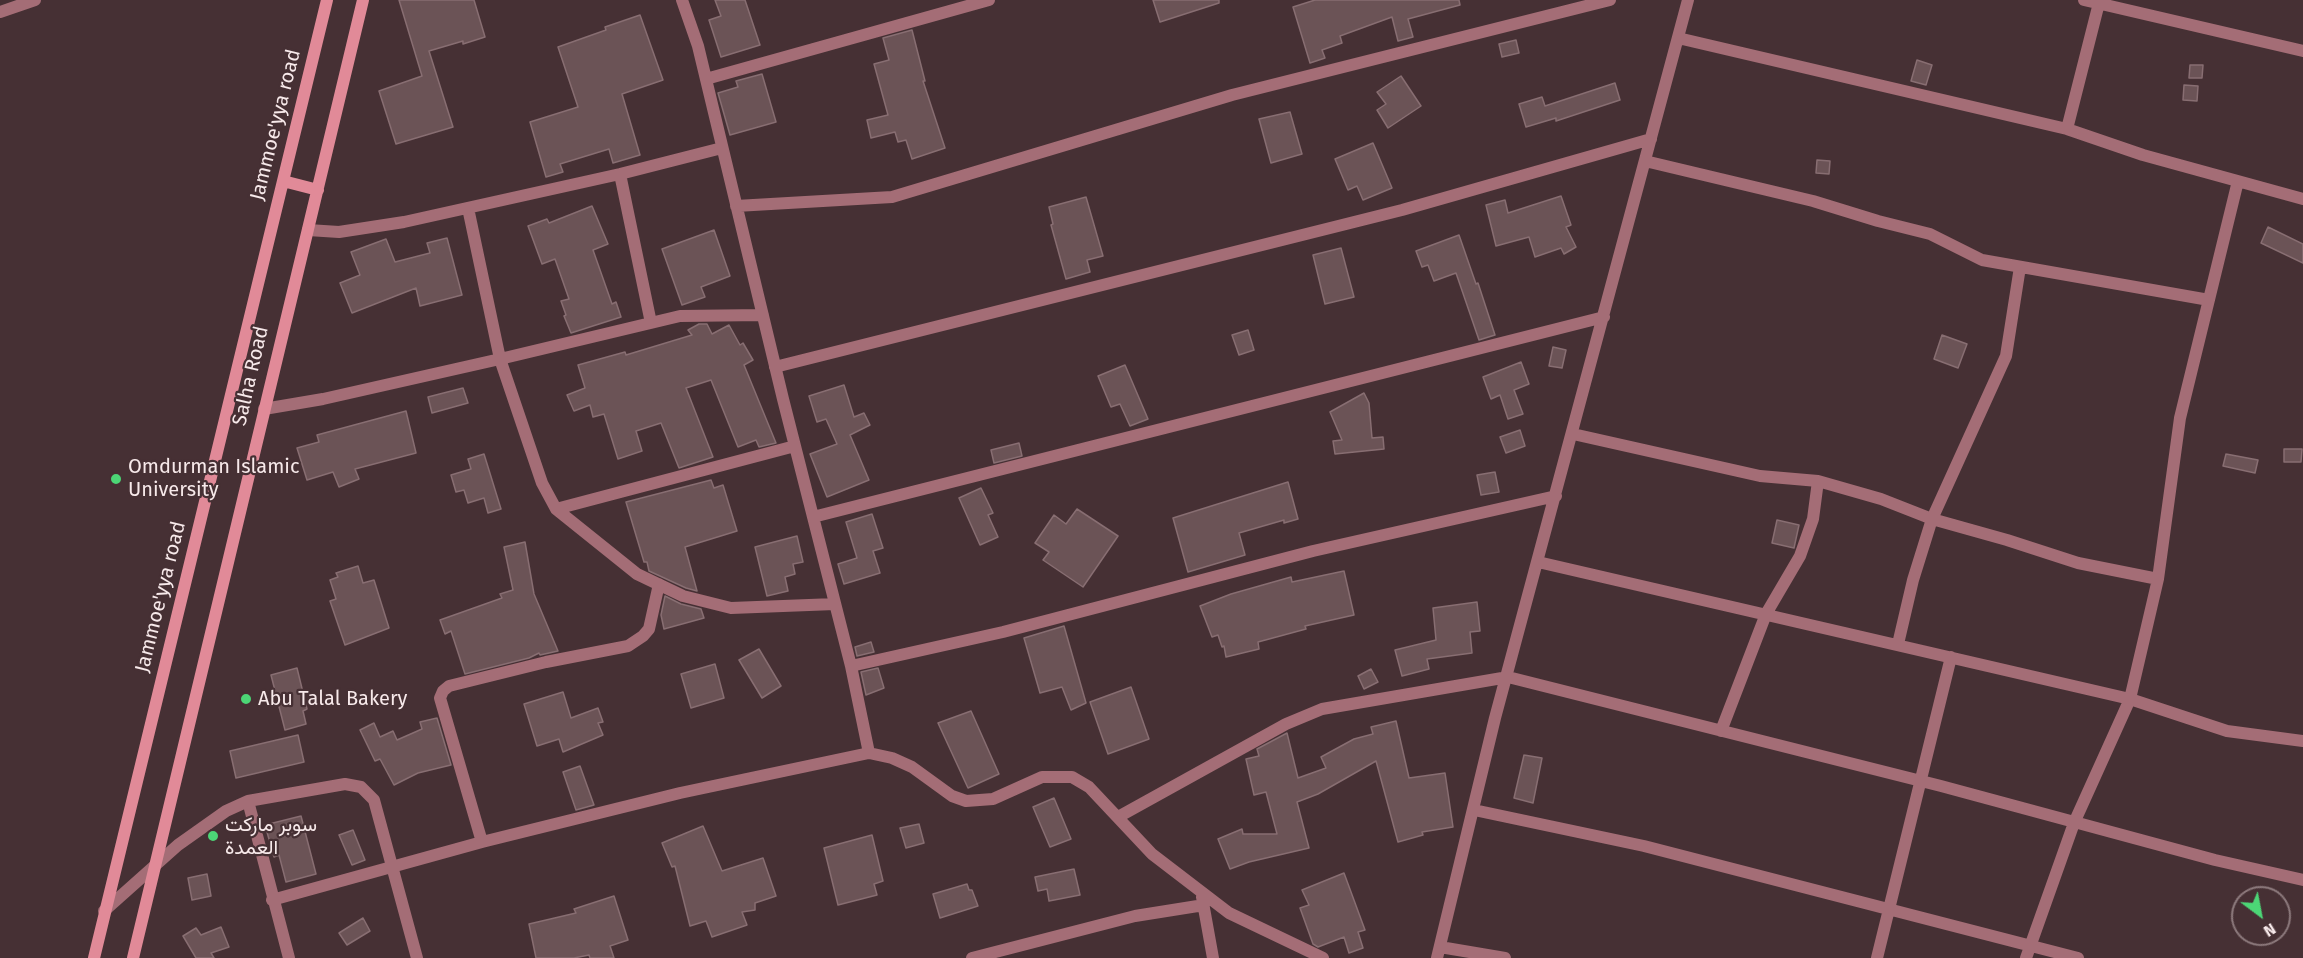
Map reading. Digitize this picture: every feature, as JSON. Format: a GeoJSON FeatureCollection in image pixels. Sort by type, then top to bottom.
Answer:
{"type":"FeatureCollection","features":[{"type":"Feature","properties":{"kind":"main road","name":"Jammoe'yya road"},"geometry":{"type":"LineString","coordinates":[[94,958],[327,0]]}},
{"type":"Feature","properties":{"kind":"main road"},"geometry":{"type":"LineString","coordinates":[[308,230],[363,0]]}},
{"type":"Feature","properties":{"kind":"main road"},"geometry":{"type":"LineString","coordinates":[[283,181],[318,190]]}},
{"type":"Feature","properties":{"kind":"main road","name":"Salha Road"},"geometry":{"type":"LineString","coordinates":[[154,866],[231,551],[285,315],[308,230]]}},
{"type":"Feature","properties":{"kind":"main road"},"geometry":{"type":"LineString","coordinates":[[133,958],[154,866]]}},
{"type":"Feature","properties":{"kind":"street"},"geometry":{"type":"LineString","coordinates":[[0,12],[35,0]]}},
{"type":"Feature","properties":{"kind":"street"},"geometry":{"type":"LineString","coordinates":[[682,0],[698,46],[775,367],[851,666],[869,753]]}},
{"type":"Feature","properties":{"kind":"street"},"geometry":{"type":"LineString","coordinates":[[706,79],[990,0]]}},
{"type":"Feature","properties":{"kind":"street"},"geometry":{"type":"LineString","coordinates":[[736,206],[892,197],[1232,95],[1610,0]]}},
{"type":"Feature","properties":{"kind":"street"},"geometry":{"type":"LineString","coordinates":[[1504,958],[1438,952],[1495,718],[1508,677],[1688,0]]}},
{"type":"Feature","properties":{"kind":"street"},"geometry":{"type":"LineString","coordinates":[[2084,0],[2303,51]]}},
{"type":"Feature","properties":{"kind":"street"},"geometry":{"type":"LineString","coordinates":[[2067,129],[2099,3]]}},
{"type":"Feature","properties":{"kind":"street"},"geometry":{"type":"LineString","coordinates":[[1678,38],[2067,129],[2143,155],[2303,200]]}},
{"type":"Feature","properties":{"kind":"street"},"geometry":{"type":"LineString","coordinates":[[775,367],[1402,210],[1651,139]]}},
{"type":"Feature","properties":{"kind":"street"},"geometry":{"type":"LineString","coordinates":[[308,230],[339,232],[404,222],[620,174],[722,148]]}},
{"type":"Feature","properties":{"kind":"street"},"geometry":{"type":"LineString","coordinates":[[1645,161],[1813,201],[1930,234],[1982,260],[2209,300]]}},
{"type":"Feature","properties":{"kind":"street"},"geometry":{"type":"LineString","coordinates":[[620,174],[651,323]]}},
{"type":"Feature","properties":{"kind":"street"},"geometry":{"type":"LineString","coordinates":[[2028,952],[2074,823],[2130,699],[2158,579],[2180,418],[2238,181]]}},
{"type":"Feature","properties":{"kind":"street"},"geometry":{"type":"LineString","coordinates":[[468,207],[500,359],[542,483],[556,509],[637,574],[683,596],[731,608],[836,604]]}},
{"type":"Feature","properties":{"kind":"street"},"geometry":{"type":"LineString","coordinates":[[1898,644],[1912,580],[1932,519],[2006,356],[2020,267]]}},
{"type":"Feature","properties":{"kind":"street"},"geometry":{"type":"LineString","coordinates":[[264,409],[323,399],[680,316],[763,315]]}},
{"type":"Feature","properties":{"kind":"street"},"geometry":{"type":"LineString","coordinates":[[813,516],[1604,318]]}},
{"type":"Feature","properties":{"kind":"street"},"geometry":{"type":"LineString","coordinates":[[1573,434],[1760,476],[1818,481],[1881,499],[1932,519],[2078,563],[2158,579]]}},
{"type":"Feature","properties":{"kind":"street"},"geometry":{"type":"LineString","coordinates":[[556,509],[795,446]]}},
{"type":"Feature","properties":{"kind":"street"},"geometry":{"type":"LineString","coordinates":[[1721,730],[1766,614],[1800,556],[1813,519],[1818,481]]}},
{"type":"Feature","properties":{"kind":"street"},"geometry":{"type":"LineString","coordinates":[[851,666],[1003,632],[1312,551],[1556,496]]}},
{"type":"Feature","properties":{"kind":"street"},"geometry":{"type":"LineString","coordinates":[[1538,562],[2130,699],[2227,731],[2303,741]]}},
{"type":"Feature","properties":{"kind":"street"},"geometry":{"type":"LineString","coordinates":[[482,842],[440,698],[443,691],[449,686],[535,664],[628,646],[644,636],[649,629],[659,584]]}},
{"type":"Feature","properties":{"kind":"street"},"geometry":{"type":"LineString","coordinates":[[1877,958],[1951,657]]}},
{"type":"Feature","properties":{"kind":"street"},"geometry":{"type":"LineString","coordinates":[[1118,817],[1286,724],[1322,709],[1508,677],[1920,780],[2074,823],[2303,880]]}},
{"type":"Feature","properties":{"kind":"street"},"geometry":{"type":"LineString","coordinates":[[272,900],[482,842],[680,793],[869,753],[892,758],[912,767],[952,796],[966,801],[993,799],[1041,777],[1072,777],[1089,787],[1152,854],[1229,913],[1323,958]]}},
{"type":"Feature","properties":{"kind":"street"},"geometry":{"type":"LineString","coordinates":[[105,911],[154,866],[226,811],[248,801],[345,784],[361,787],[374,800],[417,958]]}},
{"type":"Feature","properties":{"kind":"street"},"geometry":{"type":"LineString","coordinates":[[248,801],[289,958]]}},
{"type":"Feature","properties":{"kind":"street"},"geometry":{"type":"LineString","coordinates":[[1474,810],[1644,846],[1889,908],[2028,952],[2078,958]]}},
{"type":"Feature","properties":{"kind":"street"},"geometry":{"type":"LineString","coordinates":[[1201,892],[1213,958]]}},
{"type":"Feature","properties":{"kind":"street"},"geometry":{"type":"LineString","coordinates":[[972,958],[1135,916],[1203,905]]}},
{"type":"Feature","properties":{"kind":"building"},"geometry":{"type":"Polygon","coordinates":[[[399,0],[474,0],[485,37],[429,51],[453,127],[396,144],[379,91],[422,76],[399,0]]]}},
{"type":"Feature","properties":{"kind":"building"},"geometry":{"type":"Polygon","coordinates":[[[715,0],[745,0],[760,45],[721,57],[709,20],[721,16],[715,0]]]}},
{"type":"Feature","properties":{"kind":"building"},"geometry":{"type":"Polygon","coordinates":[[[1153,0],[1219,0],[1219,3],[1160,22],[1153,0]]]}},
{"type":"Feature","properties":{"kind":"building"},"geometry":{"type":"Polygon","coordinates":[[[1315,0],[1459,0],[1460,5],[1408,19],[1413,37],[1398,41],[1392,17],[1340,36],[1342,43],[1322,50],[1325,58],[1310,63],[1293,7],[1315,0]]]}},
{"type":"Feature","properties":{"kind":"building"},"geometry":{"type":"Polygon","coordinates":[[[640,15],[663,80],[622,94],[640,155],[613,163],[609,149],[560,164],[563,172],[546,177],[530,122],[578,107],[558,47],[640,15]]]}},
{"type":"Feature","properties":{"kind":"building"},"geometry":{"type":"Polygon","coordinates":[[[912,30],[925,81],[923,81],[945,148],[912,159],[906,140],[898,142],[895,132],[871,138],[867,120],[888,115],[874,64],[889,60],[883,38],[912,30]]]}},
{"type":"Feature","properties":{"kind":"building"},"geometry":{"type":"Polygon","coordinates":[[[1516,40],[1519,53],[1502,57],[1499,44],[1516,40]]]}},
{"type":"Feature","properties":{"kind":"building"},"geometry":{"type":"Polygon","coordinates":[[[1917,60],[1932,65],[1926,85],[1911,81],[1917,60]]]}},
{"type":"Feature","properties":{"kind":"building"},"geometry":{"type":"Polygon","coordinates":[[[2190,65],[2203,65],[2202,78],[2189,78],[2190,65]]]}},
{"type":"Feature","properties":{"kind":"building"},"geometry":{"type":"Polygon","coordinates":[[[762,74],[776,122],[730,135],[718,93],[738,87],[736,81],[762,74]]]}},
{"type":"Feature","properties":{"kind":"building"},"geometry":{"type":"Polygon","coordinates":[[[1401,76],[1421,106],[1388,128],[1377,110],[1386,104],[1377,92],[1401,76]]]}},
{"type":"Feature","properties":{"kind":"building"},"geometry":{"type":"Polygon","coordinates":[[[1615,83],[1620,100],[1556,121],[1556,118],[1526,127],[1519,104],[1542,97],[1545,106],[1615,83]]]}},
{"type":"Feature","properties":{"kind":"building"},"geometry":{"type":"Polygon","coordinates":[[[2184,85],[2198,86],[2197,101],[2183,100],[2184,85]]]}},
{"type":"Feature","properties":{"kind":"building"},"geometry":{"type":"Polygon","coordinates":[[[1290,112],[1302,154],[1271,163],[1259,119],[1290,112]]]}},
{"type":"Feature","properties":{"kind":"building"},"geometry":{"type":"Polygon","coordinates":[[[1373,143],[1392,188],[1363,200],[1357,186],[1348,190],[1335,159],[1373,143]]]}},
{"type":"Feature","properties":{"kind":"building"},"geometry":{"type":"Polygon","coordinates":[[[1817,160],[1830,161],[1829,174],[1816,173],[1817,160]]]}},
{"type":"Feature","properties":{"kind":"building"},"geometry":{"type":"Polygon","coordinates":[[[1561,196],[1571,225],[1566,227],[1576,247],[1564,254],[1561,248],[1535,257],[1529,237],[1496,246],[1486,205],[1505,200],[1508,213],[1561,196]]]}},
{"type":"Feature","properties":{"kind":"building"},"geometry":{"type":"Polygon","coordinates":[[[1086,197],[1103,256],[1087,260],[1090,272],[1066,279],[1051,225],[1053,224],[1049,207],[1086,197]]]}},
{"type":"Feature","properties":{"kind":"building"},"geometry":{"type":"Polygon","coordinates":[[[592,206],[608,244],[593,250],[612,304],[616,302],[621,317],[571,333],[561,301],[569,299],[555,259],[542,264],[528,226],[547,219],[549,223],[592,206]]]}},
{"type":"Feature","properties":{"kind":"building"},"geometry":{"type":"Polygon","coordinates":[[[2268,227],[2303,244],[2303,263],[2261,243],[2268,227]]]}},
{"type":"Feature","properties":{"kind":"building"},"geometry":{"type":"Polygon","coordinates":[[[714,230],[730,276],[701,287],[705,297],[682,305],[662,249],[714,230]]]}},
{"type":"Feature","properties":{"kind":"building"},"geometry":{"type":"Polygon","coordinates":[[[1459,235],[1495,335],[1479,340],[1456,273],[1434,281],[1428,265],[1422,267],[1416,251],[1459,235]]]}},
{"type":"Feature","properties":{"kind":"building"},"geometry":{"type":"Polygon","coordinates":[[[447,238],[462,295],[420,306],[416,288],[352,313],[340,283],[360,275],[351,252],[386,239],[395,262],[430,253],[427,243],[447,238]]]}},
{"type":"Feature","properties":{"kind":"building"},"geometry":{"type":"Polygon","coordinates":[[[1341,248],[1354,297],[1325,304],[1313,255],[1341,248]]]}},
{"type":"Feature","properties":{"kind":"building"},"geometry":{"type":"Polygon","coordinates":[[[699,324],[707,324],[712,334],[729,325],[740,345],[743,343],[753,360],[744,365],[776,443],[759,447],[756,440],[738,447],[711,380],[686,388],[713,457],[679,468],[661,423],[636,431],[642,451],[618,459],[604,414],[593,417],[590,405],[574,411],[567,395],[585,388],[578,365],[625,352],[626,355],[692,335],[688,330],[699,324]]]}},
{"type":"Feature","properties":{"kind":"building"},"geometry":{"type":"Polygon","coordinates":[[[1248,330],[1254,350],[1239,355],[1232,335],[1248,330]]]}},
{"type":"Feature","properties":{"kind":"building"},"geometry":{"type":"Polygon","coordinates":[[[1942,335],[1967,344],[1958,368],[1934,359],[1942,335]]]}},
{"type":"Feature","properties":{"kind":"building"},"geometry":{"type":"Polygon","coordinates":[[[1553,347],[1566,350],[1562,368],[1549,366],[1553,347]]]}},
{"type":"Feature","properties":{"kind":"building"},"geometry":{"type":"Polygon","coordinates":[[[1521,362],[1529,384],[1514,390],[1523,414],[1508,419],[1500,395],[1491,399],[1483,377],[1521,362]]]}},
{"type":"Feature","properties":{"kind":"building"},"geometry":{"type":"Polygon","coordinates":[[[1125,365],[1148,419],[1130,426],[1120,404],[1111,407],[1098,376],[1125,365]]]}},
{"type":"Feature","properties":{"kind":"building"},"geometry":{"type":"Polygon","coordinates":[[[844,385],[854,417],[864,413],[870,425],[850,435],[869,480],[827,497],[810,454],[837,444],[826,419],[817,422],[809,396],[844,385]]]}},
{"type":"Feature","properties":{"kind":"building"},"geometry":{"type":"Polygon","coordinates":[[[463,388],[468,403],[432,413],[428,397],[463,388]]]}},
{"type":"Feature","properties":{"kind":"building"},"geometry":{"type":"Polygon","coordinates":[[[1364,393],[1369,403],[1372,438],[1383,437],[1384,449],[1335,454],[1333,441],[1342,440],[1330,412],[1364,393]]]}},
{"type":"Feature","properties":{"kind":"building"},"geometry":{"type":"Polygon","coordinates":[[[406,411],[416,453],[355,469],[359,479],[339,487],[333,472],[307,480],[297,448],[319,442],[317,435],[406,411]]]}},
{"type":"Feature","properties":{"kind":"building"},"geometry":{"type":"Polygon","coordinates":[[[1520,430],[1525,446],[1506,453],[1500,437],[1520,430]]]}},
{"type":"Feature","properties":{"kind":"building"},"geometry":{"type":"Polygon","coordinates":[[[1019,443],[1022,456],[994,463],[991,450],[1019,443]]]}},
{"type":"Feature","properties":{"kind":"building"},"geometry":{"type":"Polygon","coordinates":[[[2284,449],[2302,449],[2301,462],[2284,462],[2284,449]]]}},
{"type":"Feature","properties":{"kind":"building"},"geometry":{"type":"Polygon","coordinates":[[[484,454],[501,509],[488,513],[484,498],[468,503],[464,490],[456,492],[451,475],[471,469],[468,459],[484,454]]]}},
{"type":"Feature","properties":{"kind":"building"},"geometry":{"type":"Polygon","coordinates":[[[2226,454],[2258,460],[2255,473],[2223,466],[2226,454]]]}},
{"type":"Feature","properties":{"kind":"building"},"geometry":{"type":"Polygon","coordinates":[[[1495,472],[1499,492],[1481,495],[1477,475],[1495,472]]]}},
{"type":"Feature","properties":{"kind":"building"},"geometry":{"type":"Polygon","coordinates":[[[711,480],[714,488],[723,485],[737,531],[685,547],[697,591],[649,571],[647,562],[644,562],[626,502],[711,480]]]}},
{"type":"Feature","properties":{"kind":"building"},"geometry":{"type":"Polygon","coordinates":[[[1288,482],[1298,519],[1284,523],[1284,520],[1239,533],[1245,555],[1188,572],[1173,518],[1288,482]]]}},
{"type":"Feature","properties":{"kind":"building"},"geometry":{"type":"Polygon","coordinates":[[[981,488],[993,513],[988,515],[998,537],[980,545],[959,498],[981,488]]]}},
{"type":"Feature","properties":{"kind":"building"},"geometry":{"type":"Polygon","coordinates":[[[1077,509],[1118,536],[1083,587],[1043,560],[1049,552],[1035,543],[1054,515],[1066,524],[1077,509]]]}},
{"type":"Feature","properties":{"kind":"building"},"geometry":{"type":"Polygon","coordinates":[[[872,514],[883,548],[873,551],[880,573],[844,584],[838,564],[857,558],[846,522],[872,514]]]}},
{"type":"Feature","properties":{"kind":"building"},"geometry":{"type":"Polygon","coordinates":[[[1777,520],[1799,525],[1794,548],[1772,543],[1777,520]]]}},
{"type":"Feature","properties":{"kind":"building"},"geometry":{"type":"Polygon","coordinates":[[[797,536],[803,562],[793,564],[795,574],[785,577],[788,591],[767,596],[755,547],[797,536]]]}},
{"type":"Feature","properties":{"kind":"building"},"geometry":{"type":"Polygon","coordinates":[[[525,542],[534,594],[558,651],[540,655],[539,653],[529,658],[465,674],[451,631],[445,634],[440,620],[502,598],[500,594],[513,590],[504,547],[525,542]]]}},
{"type":"Feature","properties":{"kind":"building"},"geometry":{"type":"Polygon","coordinates":[[[358,566],[363,583],[374,580],[389,628],[345,645],[330,601],[336,599],[330,580],[338,577],[336,573],[358,566]]]}},
{"type":"Feature","properties":{"kind":"building"},"geometry":{"type":"Polygon","coordinates":[[[1344,571],[1354,615],[1305,626],[1306,629],[1258,642],[1259,649],[1226,657],[1224,646],[1222,647],[1218,635],[1212,637],[1200,606],[1231,594],[1291,577],[1292,582],[1344,571]]]}},
{"type":"Feature","properties":{"kind":"building"},"geometry":{"type":"Polygon","coordinates":[[[665,596],[681,604],[701,609],[704,618],[664,629],[661,615],[665,596]]]}},
{"type":"Feature","properties":{"kind":"building"},"geometry":{"type":"Polygon","coordinates":[[[1477,602],[1480,631],[1470,632],[1472,653],[1427,659],[1429,669],[1402,676],[1395,650],[1436,640],[1433,608],[1477,602]]]}},
{"type":"Feature","properties":{"kind":"building"},"geometry":{"type":"Polygon","coordinates":[[[1064,626],[1086,703],[1071,710],[1062,687],[1040,693],[1024,638],[1064,626]]]}},
{"type":"Feature","properties":{"kind":"building"},"geometry":{"type":"Polygon","coordinates":[[[871,642],[874,652],[857,656],[855,647],[871,642]]]}},
{"type":"Feature","properties":{"kind":"building"},"geometry":{"type":"Polygon","coordinates":[[[759,649],[781,686],[762,698],[739,660],[759,649]]]}},
{"type":"Feature","properties":{"kind":"building"},"geometry":{"type":"Polygon","coordinates":[[[715,664],[724,698],[691,708],[681,674],[715,664]]]}},
{"type":"Feature","properties":{"kind":"building"},"geometry":{"type":"Polygon","coordinates":[[[297,668],[307,709],[303,711],[306,724],[285,730],[271,675],[297,668]]]}},
{"type":"Feature","properties":{"kind":"building"},"geometry":{"type":"Polygon","coordinates":[[[878,668],[884,688],[866,695],[861,672],[878,668]]]}},
{"type":"Feature","properties":{"kind":"building"},"geometry":{"type":"Polygon","coordinates":[[[1371,669],[1378,682],[1364,689],[1358,676],[1371,669]]]}},
{"type":"Feature","properties":{"kind":"building"},"geometry":{"type":"Polygon","coordinates":[[[1131,687],[1149,739],[1108,754],[1090,702],[1131,687]]]}},
{"type":"Feature","properties":{"kind":"building"},"geometry":{"type":"Polygon","coordinates":[[[563,692],[571,718],[598,708],[603,722],[598,723],[603,735],[563,752],[559,739],[537,746],[524,704],[563,692]]]}},
{"type":"Feature","properties":{"kind":"building"},"geometry":{"type":"Polygon","coordinates":[[[971,711],[999,774],[968,788],[938,723],[971,711]]]}},
{"type":"Feature","properties":{"kind":"building"},"geometry":{"type":"Polygon","coordinates":[[[437,718],[451,765],[418,773],[394,785],[380,759],[375,761],[360,730],[374,723],[380,737],[393,731],[397,740],[422,729],[420,722],[437,718]]]}},
{"type":"Feature","properties":{"kind":"building"},"geometry":{"type":"Polygon","coordinates":[[[1396,721],[1409,778],[1445,773],[1453,827],[1422,832],[1423,835],[1398,842],[1376,761],[1318,794],[1297,802],[1309,848],[1249,862],[1230,869],[1218,839],[1242,829],[1243,834],[1277,834],[1266,792],[1254,795],[1246,759],[1259,756],[1257,749],[1287,733],[1298,778],[1326,768],[1321,757],[1354,739],[1373,734],[1371,727],[1396,721]]]}},
{"type":"Feature","properties":{"kind":"building"},"geometry":{"type":"Polygon","coordinates":[[[298,735],[304,762],[236,778],[230,751],[298,735]]]}},
{"type":"Feature","properties":{"kind":"building"},"geometry":{"type":"Polygon","coordinates":[[[1524,755],[1542,758],[1533,803],[1514,798],[1524,755]]]}},
{"type":"Feature","properties":{"kind":"building"},"geometry":{"type":"Polygon","coordinates":[[[580,766],[594,805],[576,810],[563,772],[580,766]]]}},
{"type":"Feature","properties":{"kind":"building"},"geometry":{"type":"Polygon","coordinates":[[[1054,798],[1071,839],[1050,847],[1033,807],[1054,798]]]}},
{"type":"Feature","properties":{"kind":"building"},"geometry":{"type":"Polygon","coordinates":[[[301,816],[316,874],[286,882],[279,855],[274,857],[265,825],[301,816]]]}},
{"type":"Feature","properties":{"kind":"building"},"geometry":{"type":"Polygon","coordinates":[[[919,824],[924,843],[906,848],[900,828],[919,824]]]}},
{"type":"Feature","properties":{"kind":"building"},"geometry":{"type":"Polygon","coordinates":[[[703,826],[722,871],[763,858],[776,896],[755,903],[755,910],[742,912],[747,925],[712,937],[706,921],[690,926],[675,866],[672,867],[662,843],[703,826]]]}},
{"type":"Feature","properties":{"kind":"building"},"geometry":{"type":"Polygon","coordinates":[[[353,830],[365,860],[352,865],[339,835],[353,830]]]}},
{"type":"Feature","properties":{"kind":"building"},"geometry":{"type":"Polygon","coordinates":[[[872,835],[883,881],[874,884],[877,895],[838,905],[824,848],[872,835]]]}},
{"type":"Feature","properties":{"kind":"building"},"geometry":{"type":"Polygon","coordinates":[[[1074,869],[1080,895],[1049,901],[1047,889],[1038,891],[1035,877],[1074,869]]]}},
{"type":"Feature","properties":{"kind":"building"},"geometry":{"type":"Polygon","coordinates":[[[1344,873],[1365,930],[1358,932],[1363,948],[1349,953],[1344,937],[1318,947],[1313,944],[1300,908],[1309,905],[1302,890],[1344,873]]]}},
{"type":"Feature","properties":{"kind":"building"},"geometry":{"type":"Polygon","coordinates":[[[207,874],[211,896],[192,900],[188,878],[207,874]]]}},
{"type":"Feature","properties":{"kind":"building"},"geometry":{"type":"Polygon","coordinates":[[[967,884],[978,906],[940,918],[933,894],[967,884]]]}},
{"type":"Feature","properties":{"kind":"building"},"geometry":{"type":"Polygon","coordinates":[[[614,896],[628,940],[610,946],[614,958],[590,958],[589,955],[574,958],[536,958],[529,924],[576,913],[574,909],[614,896]]]}},
{"type":"Feature","properties":{"kind":"building"},"geometry":{"type":"Polygon","coordinates":[[[363,918],[370,931],[347,945],[339,933],[363,918]]]}},
{"type":"Feature","properties":{"kind":"building"},"geometry":{"type":"Polygon","coordinates":[[[221,927],[229,947],[211,953],[214,958],[196,958],[183,936],[196,928],[201,935],[221,927]]]}},
{"type":"Feature","properties":{"kind":"place","name":"Omdurman Islamic University"},"geometry":{"type":"Point","coordinates":[116,479]}},
{"type":"Feature","properties":{"kind":"place","name":"Abu Talal Bakery"},"geometry":{"type":"Point","coordinates":[246,699]}},
{"type":"Feature","properties":{"kind":"place","name":"سوبر ماركت العمدة"},"geometry":{"type":"Point","coordinates":[213,836]}}]}
